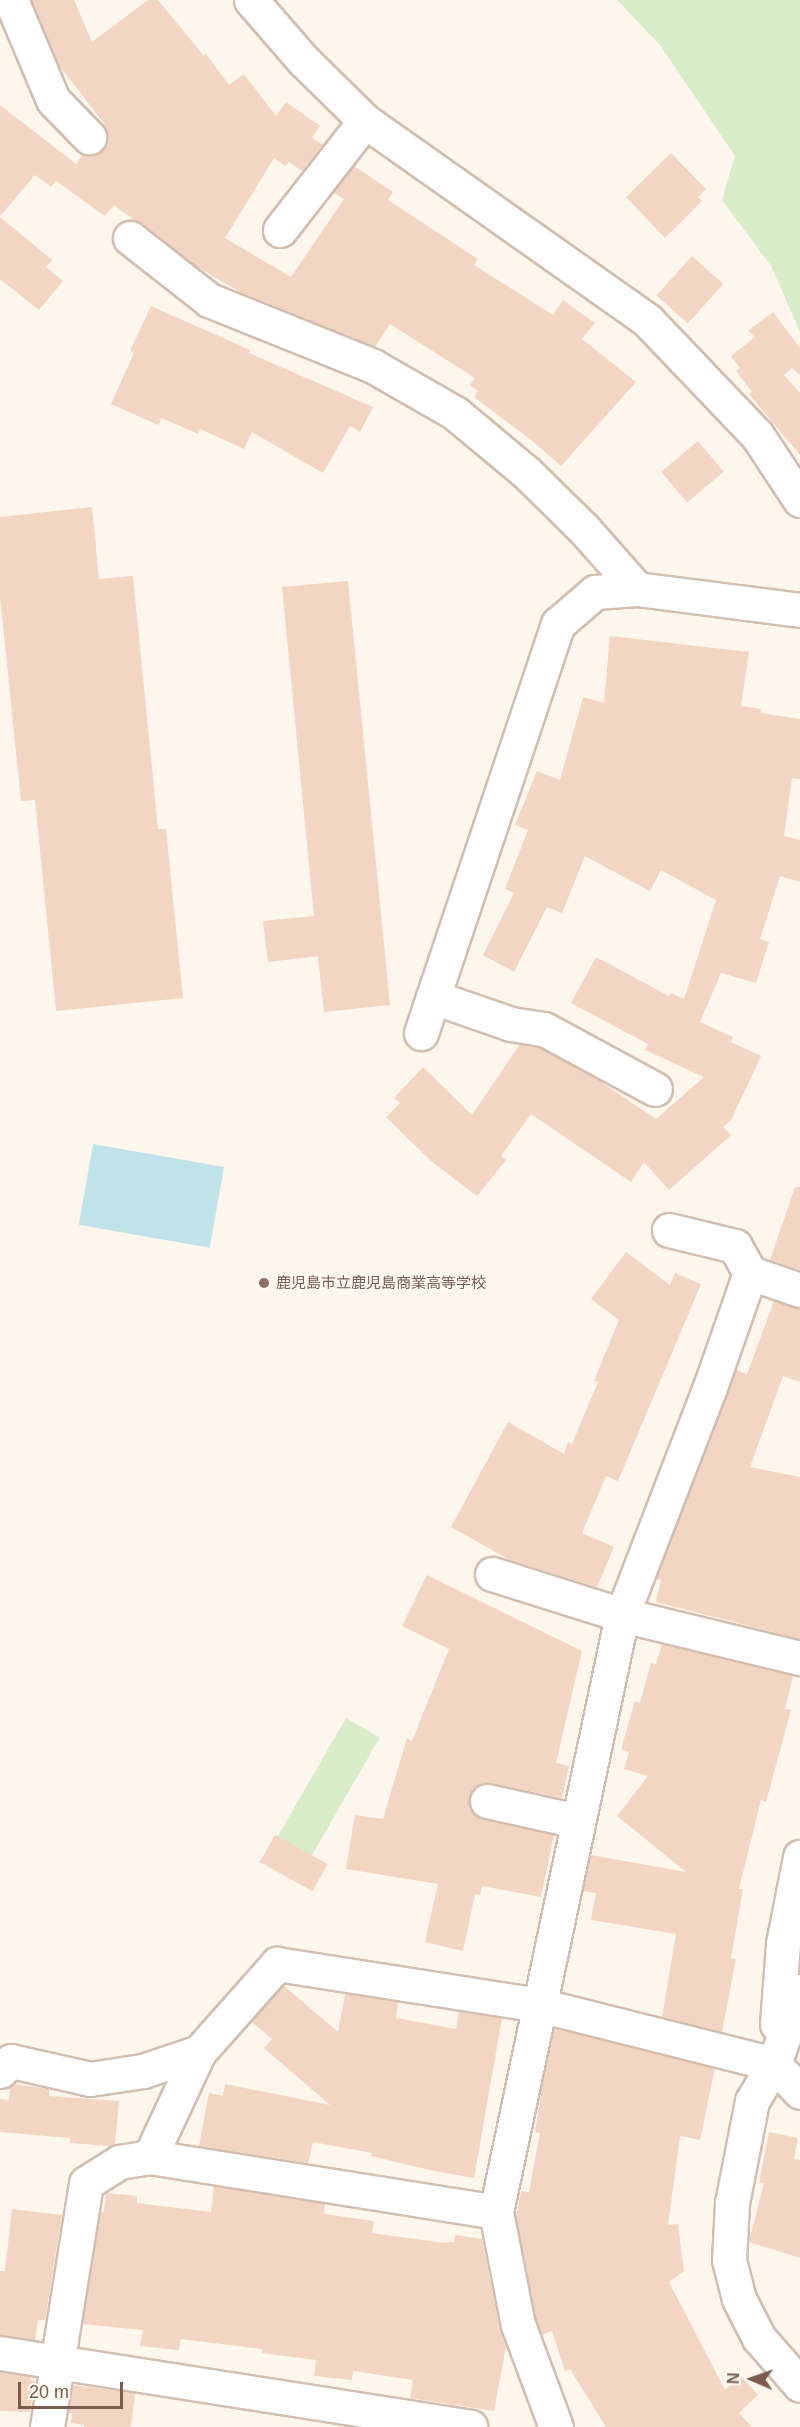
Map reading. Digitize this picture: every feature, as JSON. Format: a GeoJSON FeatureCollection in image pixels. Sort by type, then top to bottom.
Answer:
{"type":"FeatureCollection","features":[{"type":"Feature","properties":{"kind":"street"},"geometry":{"type":"LineString","coordinates":[[11,0],[53,100],[89,137]]}},
{"type":"Feature","properties":{"kind":"street"},"geometry":{"type":"LineString","coordinates":[[251,0],[303,60],[365,121],[648,321],[757,435],[800,500]]}},
{"type":"Feature","properties":{"kind":"street"},"geometry":{"type":"LineString","coordinates":[[280,230],[365,121]]}},
{"type":"Feature","properties":{"kind":"street"},"geometry":{"type":"LineString","coordinates":[[130,238],[210,300],[373,366],[455,413],[527,473],[583,528],[637,589]]}},
{"type":"Feature","properties":{"kind":"street"},"geometry":{"type":"LineString","coordinates":[[421,1033],[558,624],[594,592],[637,589],[800,610]]}},
{"type":"Feature","properties":{"kind":"street"},"geometry":{"type":"LineString","coordinates":[[433,997],[511,1024],[544,1029],[655,1089]]}},
{"type":"Feature","properties":{"kind":"street"},"geometry":{"type":"LineString","coordinates":[[669,1230],[735,1246],[750,1273],[800,1290]]}},
{"type":"Feature","properties":{"kind":"street"},"geometry":{"type":"LineString","coordinates":[[556,2427],[518,2325],[496,2212],[622,1615],[709,1390],[750,1273]]}},
{"type":"Feature","properties":{"kind":"street"},"geometry":{"type":"LineString","coordinates":[[492,1574],[622,1615],[800,1658]]}},
{"type":"Feature","properties":{"kind":"street"},"geometry":{"type":"LineString","coordinates":[[487,1801],[579,1821]]}},
{"type":"Feature","properties":{"kind":"street"},"geometry":{"type":"LineString","coordinates":[[774,2064],[783,1944],[800,1857]]}},
{"type":"Feature","properties":{"kind":"street"},"geometry":{"type":"LineString","coordinates":[[150,2157],[199,2052],[277,1964],[539,2005],[774,2064],[800,2092]]}},
{"type":"Feature","properties":{"kind":"street"},"geometry":{"type":"LineString","coordinates":[[800,1991],[774,2064],[752,2101],[732,2203],[729,2260],[739,2299],[759,2338],[800,2385]]}},
{"type":"Feature","properties":{"kind":"street"},"geometry":{"type":"LineString","coordinates":[[0,2071],[11,2061],[90,2079],[143,2072],[199,2052]]}},
{"type":"Feature","properties":{"kind":"street"},"geometry":{"type":"LineString","coordinates":[[47,2427],[86,2182],[119,2162],[150,2157],[496,2212]]}},
{"type":"Feature","properties":{"kind":"street"},"geometry":{"type":"LineString","coordinates":[[0,2353],[470,2427]]}},
{"type":"Feature","properties":{"kind":"green space"},"geometry":{"type":"Polygon","coordinates":[[[617,0],[800,0],[800,332],[771,266],[722,200],[735,156],[660,45],[617,0]]]}},
{"type":"Feature","properties":{"kind":"green space"},"geometry":{"type":"Polygon","coordinates":[[[346,1718],[380,1738],[311,1856],[278,1837],[346,1718]]]}},
{"type":"Feature","properties":{"kind":"water"},"geometry":{"type":"Polygon","coordinates":[[[93,1144],[224,1167],[210,1248],[79,1225],[93,1144]]]}},
{"type":"Feature","properties":{"kind":"building"},"geometry":{"type":"Polygon","coordinates":[[[31,0],[74,0],[92,42],[148,0],[158,0],[204,56],[206,54],[229,85],[244,74],[276,116],[286,102],[320,126],[312,138],[323,145],[302,171],[289,162],[285,166],[274,158],[225,238],[291,277],[344,199],[333,192],[354,166],[393,192],[388,200],[478,259],[474,265],[553,315],[563,300],[595,323],[582,339],[636,382],[561,466],[530,439],[474,397],[478,391],[470,385],[475,378],[390,324],[375,347],[240,292],[193,264],[114,205],[105,216],[56,181],[51,187],[35,175],[0,216],[0,105],[76,164],[83,154],[93,155],[102,151],[107,142],[104,123],[58,64],[31,0]]]}},
{"type":"Feature","properties":{"kind":"building"},"geometry":{"type":"Polygon","coordinates":[[[671,153],[706,189],[698,197],[702,201],[665,238],[626,197],[671,153]]]}},
{"type":"Feature","properties":{"kind":"building"},"geometry":{"type":"Polygon","coordinates":[[[0,217],[52,260],[46,267],[63,281],[39,310],[0,279],[0,217]]]}},
{"type":"Feature","properties":{"kind":"building"},"geometry":{"type":"Polygon","coordinates":[[[692,256],[723,284],[688,323],[657,295],[692,256]]]}},
{"type":"Feature","properties":{"kind":"building"},"geometry":{"type":"Polygon","coordinates":[[[151,306],[250,350],[249,353],[373,407],[360,432],[350,426],[323,473],[252,432],[244,449],[200,429],[198,434],[162,418],[158,425],[111,404],[134,353],[130,351],[151,306]]]}},
{"type":"Feature","properties":{"kind":"building"},"geometry":{"type":"Polygon","coordinates":[[[773,312],[800,348],[800,375],[792,368],[784,375],[800,393],[800,455],[749,394],[752,392],[736,371],[740,368],[731,356],[755,337],[748,331],[773,312]]]}},
{"type":"Feature","properties":{"kind":"building"},"geometry":{"type":"Polygon","coordinates":[[[698,441],[724,472],[687,502],[661,472],[698,441]]]}},
{"type":"Feature","properties":{"kind":"building"},"geometry":{"type":"Polygon","coordinates":[[[92,507],[99,579],[133,576],[158,829],[166,829],[183,998],[56,1011],[35,800],[21,801],[0,596],[0,517],[92,507]]]}},
{"type":"Feature","properties":{"kind":"building"},"geometry":{"type":"Polygon","coordinates":[[[348,581],[390,1005],[324,1012],[318,956],[268,962],[263,921],[314,916],[282,587],[348,581]]]}},
{"type":"Feature","properties":{"kind":"building"},"geometry":{"type":"Polygon","coordinates":[[[610,636],[749,652],[741,706],[761,709],[760,713],[800,719],[800,779],[792,778],[784,836],[800,840],[800,882],[780,876],[760,939],[769,942],[756,983],[721,973],[700,1022],[733,1037],[731,1042],[761,1056],[731,1120],[723,1127],[731,1135],[669,1190],[644,1162],[631,1182],[531,1114],[501,1156],[506,1160],[477,1196],[431,1161],[386,1117],[400,1103],[394,1098],[423,1067],[472,1115],[520,1044],[538,1047],[592,1076],[656,1119],[704,1077],[645,1050],[648,1044],[571,1003],[596,957],[669,996],[671,993],[684,999],[716,900],[661,870],[650,891],[585,856],[562,913],[547,907],[514,972],[483,955],[514,893],[505,889],[528,830],[515,825],[537,771],[560,780],[583,697],[604,703],[610,636]]]}},
{"type":"Feature","properties":{"kind":"building"},"geometry":{"type":"Polygon","coordinates":[[[795,1187],[800,1187],[800,1270],[770,1260],[795,1187]]]}},
{"type":"Feature","properties":{"kind":"building"},"geometry":{"type":"Polygon","coordinates":[[[626,1252],[670,1285],[675,1273],[701,1284],[618,1481],[606,1476],[582,1533],[614,1547],[597,1587],[512,1561],[451,1527],[508,1422],[564,1454],[568,1442],[572,1444],[598,1382],[594,1381],[619,1320],[591,1299],[626,1252]]]}},
{"type":"Feature","properties":{"kind":"building"},"geometry":{"type":"Polygon","coordinates":[[[774,1301],[800,1308],[800,1382],[783,1376],[750,1467],[800,1477],[800,1639],[656,1602],[661,1580],[656,1579],[736,1370],[747,1374],[774,1301]]]}},
{"type":"Feature","properties":{"kind":"building"},"geometry":{"type":"Polygon","coordinates":[[[427,1575],[582,1651],[556,1763],[569,1766],[562,1798],[482,1783],[474,1788],[469,1798],[469,1806],[474,1814],[482,1819],[554,1835],[541,1897],[482,1886],[480,1895],[475,1894],[463,1951],[425,1942],[438,1884],[346,1869],[355,1815],[383,1819],[407,1738],[412,1741],[449,1649],[402,1626],[427,1575]]]}},
{"type":"Feature","properties":{"kind":"building"},"geometry":{"type":"Polygon","coordinates":[[[662,1644],[793,1676],[785,1709],[791,1710],[766,1802],[761,1800],[739,1889],[743,1889],[731,1958],[736,1959],[722,2032],[662,2017],[676,1934],[591,1920],[596,1893],[583,1891],[591,1855],[686,1872],[617,1816],[648,1776],[624,1769],[629,1752],[621,1749],[635,1701],[640,1703],[651,1663],[656,1664],[662,1644]]]}},
{"type":"Feature","properties":{"kind":"building"},"geometry":{"type":"Polygon","coordinates":[[[275,1835],[327,1864],[312,1891],[260,1862],[275,1835]]]}},
{"type":"Feature","properties":{"kind":"building"},"geometry":{"type":"Polygon","coordinates":[[[283,1985],[338,2032],[345,1994],[398,2002],[396,2018],[456,2029],[459,2011],[502,2018],[474,2178],[371,2156],[372,2153],[313,2142],[308,2163],[199,2146],[209,2093],[223,2096],[225,2084],[330,2105],[264,2048],[272,2039],[252,2022],[283,1985]]]}},
{"type":"Feature","properties":{"kind":"building"},"geometry":{"type":"Polygon","coordinates":[[[554,2028],[715,2068],[700,2140],[680,2136],[668,2225],[678,2224],[684,2271],[669,2282],[725,2390],[740,2375],[758,2395],[739,2413],[752,2427],[606,2427],[570,2369],[565,2371],[552,2331],[542,2335],[536,2320],[516,2218],[521,2191],[529,2192],[540,2133],[535,2132],[554,2028]]]}},
{"type":"Feature","properties":{"kind":"building"},"geometry":{"type":"Polygon","coordinates":[[[14,2084],[49,2089],[49,2096],[119,2101],[115,2144],[109,2146],[70,2143],[70,2138],[0,2132],[0,2099],[9,2100],[10,2086],[14,2084]]]}},
{"type":"Feature","properties":{"kind":"building"},"geometry":{"type":"Polygon","coordinates":[[[769,2132],[798,2138],[794,2159],[800,2160],[800,2258],[749,2242],[764,2183],[759,2182],[769,2132]]]}},
{"type":"Feature","properties":{"kind":"building"},"geometry":{"type":"Polygon","coordinates":[[[214,2186],[325,2204],[324,2214],[374,2221],[372,2233],[444,2243],[454,2242],[455,2235],[482,2239],[500,2329],[506,2347],[494,2411],[410,2398],[413,2380],[353,2371],[352,2380],[314,2376],[316,2360],[262,2353],[262,2349],[181,2339],[179,2350],[140,2346],[143,2330],[82,2324],[100,2212],[104,2212],[106,2193],[137,2196],[137,2203],[211,2212],[214,2186]]]}},
{"type":"Feature","properties":{"kind":"building"},"geometry":{"type":"Polygon","coordinates":[[[12,2209],[62,2215],[45,2320],[38,2320],[35,2340],[0,2335],[0,2271],[5,2271],[12,2209]]]}},
{"type":"Feature","properties":{"kind":"building"},"geometry":{"type":"Polygon","coordinates":[[[0,2372],[31,2377],[30,2380],[35,2381],[30,2412],[0,2411],[0,2372]]]}},
{"type":"Feature","properties":{"kind":"building"},"geometry":{"type":"Polygon","coordinates":[[[73,2385],[135,2393],[131,2427],[84,2427],[84,2425],[71,2423],[72,2413],[68,2413],[73,2385]]]}},
{"type":"Feature","properties":{"kind":"place","name":"鹿児島市立鹿児島商業高等学校"},"geometry":{"type":"Point","coordinates":[264,1283]}}]}
